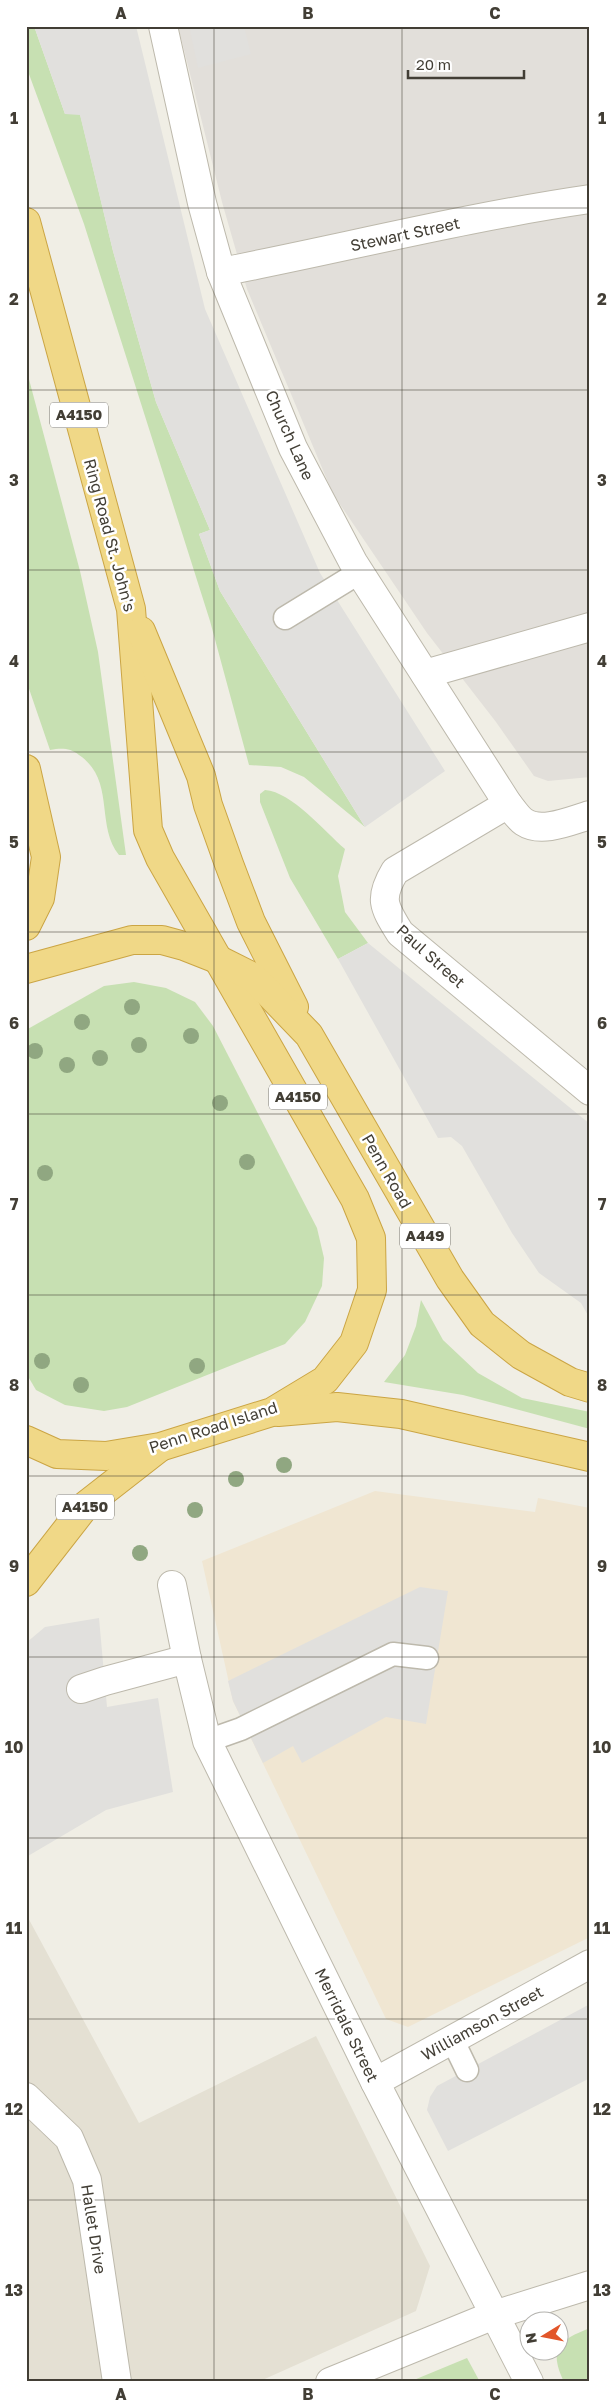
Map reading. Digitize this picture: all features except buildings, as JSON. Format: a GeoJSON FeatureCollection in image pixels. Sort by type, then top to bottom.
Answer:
{"type":"FeatureCollection","features":[{"type":"Feature","properties":{"kind":"highway","name":"Ring Road St. John's"},"geometry":{"type":"LineString","coordinates":[[26,222],[131,609],[148,830],[160,858],[217,959]]}},
{"type":"Feature","properties":{"kind":"highway"},"geometry":{"type":"LineString","coordinates":[[131,609],[201,776],[220,839],[251,922],[309,1035]]}},
{"type":"Feature","properties":{"kind":"highway"},"geometry":{"type":"LineString","coordinates":[[26,769],[46,857],[40,898],[26,926]]}},
{"type":"Feature","properties":{"kind":"highway"},"geometry":{"type":"LineString","coordinates":[[26,969],[132,940],[162,940],[184,946],[217,959]]}},
{"type":"Feature","properties":{"kind":"highway","name":"Penn Road"},"geometry":{"type":"LineString","coordinates":[[217,959],[253,977],[309,1035],[450,1279],[482,1324],[521,1355],[570,1382],[590,1388]]}},
{"type":"Feature","properties":{"kind":"highway","name":"Penn Road Island"},"geometry":{"type":"LineString","coordinates":[[26,1440],[57,1454],[106,1456],[160,1447],[272,1412],[325,1380],[354,1343],[372,1290],[371,1238],[355,1199],[217,959]]}},
{"type":"Feature","properties":{"kind":"highway"},"geometry":{"type":"LineString","coordinates":[[272,1412],[338,1407],[402,1414],[590,1457]]}},
{"type":"Feature","properties":{"kind":"highway","name":"A4150"},"geometry":{"type":"LineString","coordinates":[[26,1582],[86,1505],[160,1447]]}},
{"type":"Feature","properties":{"kind":"street","name":"Church Lane"},"geometry":{"type":"LineString","coordinates":[[163,26],[202,203],[221,272],[293,448],[360,572],[508,804],[525,823],[538,826],[556,825],[590,815]]}},
{"type":"Feature","properties":{"kind":"street","name":"Stewart Street"},"geometry":{"type":"LineString","coordinates":[[221,272],[341,249],[441,225],[590,199]]}},
{"type":"Feature","properties":{"kind":"street"},"geometry":{"type":"LineString","coordinates":[[425,674],[590,627]]}},
{"type":"Feature","properties":{"kind":"street","name":"Paul Street"},"geometry":{"type":"LineString","coordinates":[[508,804],[395,871],[385,888],[386,910],[400,933],[590,1091]]}},
{"type":"Feature","properties":{"kind":"street","name":"Merridale Street"},"geometry":{"type":"LineString","coordinates":[[172,1585],[187,1659],[207,1741],[375,2082],[529,2382]]}},
{"type":"Feature","properties":{"kind":"street"},"geometry":{"type":"LineString","coordinates":[[80,1689],[105,1680],[187,1659]]}},
{"type":"Feature","properties":{"kind":"street","name":"Williamson Street"},"geometry":{"type":"LineString","coordinates":[[375,2082],[590,1964]]}},
{"type":"Feature","properties":{"kind":"street","name":"Hallet Drive"},"geometry":{"type":"LineString","coordinates":[[26,2097],[69,2138],[87,2180],[117,2382]]}},
{"type":"Feature","properties":{"kind":"street"},"geometry":{"type":"LineString","coordinates":[[330,2382],[494,2315],[590,2285]]}},
{"type":"Feature","properties":{"kind":"lane"},"geometry":{"type":"LineString","coordinates":[[285,618],[360,572]]}},
{"type":"Feature","properties":{"kind":"lane"},"geometry":{"type":"LineString","coordinates":[[207,1741],[241,1729],[394,1654],[428,1658]]}},
{"type":"Feature","properties":{"kind":"lane"},"geometry":{"type":"LineString","coordinates":[[452,2039],[467,2070]]}},
{"type":"Feature","properties":{"kind":"shaded area"},"geometry":{"type":"Polygon","coordinates":[[[34,26],[136,26],[205,309],[320,573],[445,771],[365,827],[220,591],[199,534],[210,530],[156,402],[113,251],[80,115],[65,114],[34,26]]]}},
{"type":"Feature","properties":{"kind":"shaded area"},"geometry":{"type":"Polygon","coordinates":[[[178,26],[590,26],[590,777],[548,781],[534,776],[496,722],[427,633],[333,494],[247,289],[222,202],[178,26]]]}},
{"type":"Feature","properties":{"kind":"shaded area"},"geometry":{"type":"Polygon","coordinates":[[[189,26],[244,26],[251,54],[198,68],[189,26]]]}},
{"type":"Feature","properties":{"kind":"shaded area"},"geometry":{"type":"Polygon","coordinates":[[[368,943],[590,1124],[590,1319],[581,1303],[539,1273],[512,1233],[462,1146],[451,1137],[438,1138],[338,959],[368,943]]]}},
{"type":"Feature","properties":{"kind":"shaded area"},"geometry":{"type":"Polygon","coordinates":[[[375,1491],[535,1512],[538,1498],[590,1508],[590,1937],[408,2027],[386,2019],[233,1701],[202,1561],[375,1491]]]}},
{"type":"Feature","properties":{"kind":"shaded area"},"geometry":{"type":"Polygon","coordinates":[[[420,1587],[448,1591],[426,1724],[386,1717],[302,1763],[293,1746],[263,1763],[233,1701],[228,1681],[420,1587]]]}},
{"type":"Feature","properties":{"kind":"shaded area"},"geometry":{"type":"Polygon","coordinates":[[[99,1618],[107,1707],[158,1698],[173,1792],[106,1810],[28,1856],[26,1853],[26,1643],[45,1627],[99,1618]]]}},
{"type":"Feature","properties":{"kind":"shaded area"},"geometry":{"type":"Polygon","coordinates":[[[26,1914],[139,2123],[316,2036],[430,2266],[416,2311],[258,2382],[26,2382],[26,1914]]]}},
{"type":"Feature","properties":{"kind":"shaded area"},"geometry":{"type":"Polygon","coordinates":[[[590,2004],[590,2078],[448,2151],[427,2110],[430,2097],[437,2086],[590,2004]]]}},
{"type":"Feature","properties":{"kind":"green space"},"geometry":{"type":"Polygon","coordinates":[[[26,26],[34,26],[65,114],[80,114],[113,251],[156,402],[210,530],[199,534],[220,591],[365,827],[304,777],[281,767],[249,765],[210,621],[84,224],[26,66],[26,26]]]}},
{"type":"Feature","properties":{"kind":"green space"},"geometry":{"type":"Polygon","coordinates":[[[26,368],[80,571],[98,652],[126,855],[119,855],[112,843],[108,830],[102,790],[90,765],[72,751],[66,749],[50,750],[26,680],[26,368]]]}},
{"type":"Feature","properties":{"kind":"green space"},"geometry":{"type":"Polygon","coordinates":[[[265,790],[275,792],[297,805],[345,849],[338,876],[345,912],[368,943],[338,959],[290,878],[260,802],[260,794],[265,790]]]}},
{"type":"Feature","properties":{"kind":"green space"},"geometry":{"type":"Polygon","coordinates":[[[134,982],[166,988],[195,1002],[213,1026],[317,1228],[324,1258],[322,1286],[305,1322],[285,1344],[127,1407],[104,1411],[65,1405],[36,1390],[26,1373],[26,1030],[104,986],[134,982]]]}},
{"type":"Feature","properties":{"kind":"green space"},"geometry":{"type":"Polygon","coordinates":[[[421,1300],[443,1340],[478,1373],[522,1398],[590,1412],[590,1429],[463,1395],[384,1382],[405,1355],[416,1326],[421,1300]]]}},
{"type":"Feature","properties":{"kind":"green space"},"geometry":{"type":"Polygon","coordinates":[[[590,2328],[590,2382],[564,2382],[557,2360],[568,2360],[568,2339],[590,2328]]]}},
{"type":"Feature","properties":{"kind":"green space"},"geometry":{"type":"Polygon","coordinates":[[[467,2358],[480,2382],[409,2382],[467,2358]]]}}]}
